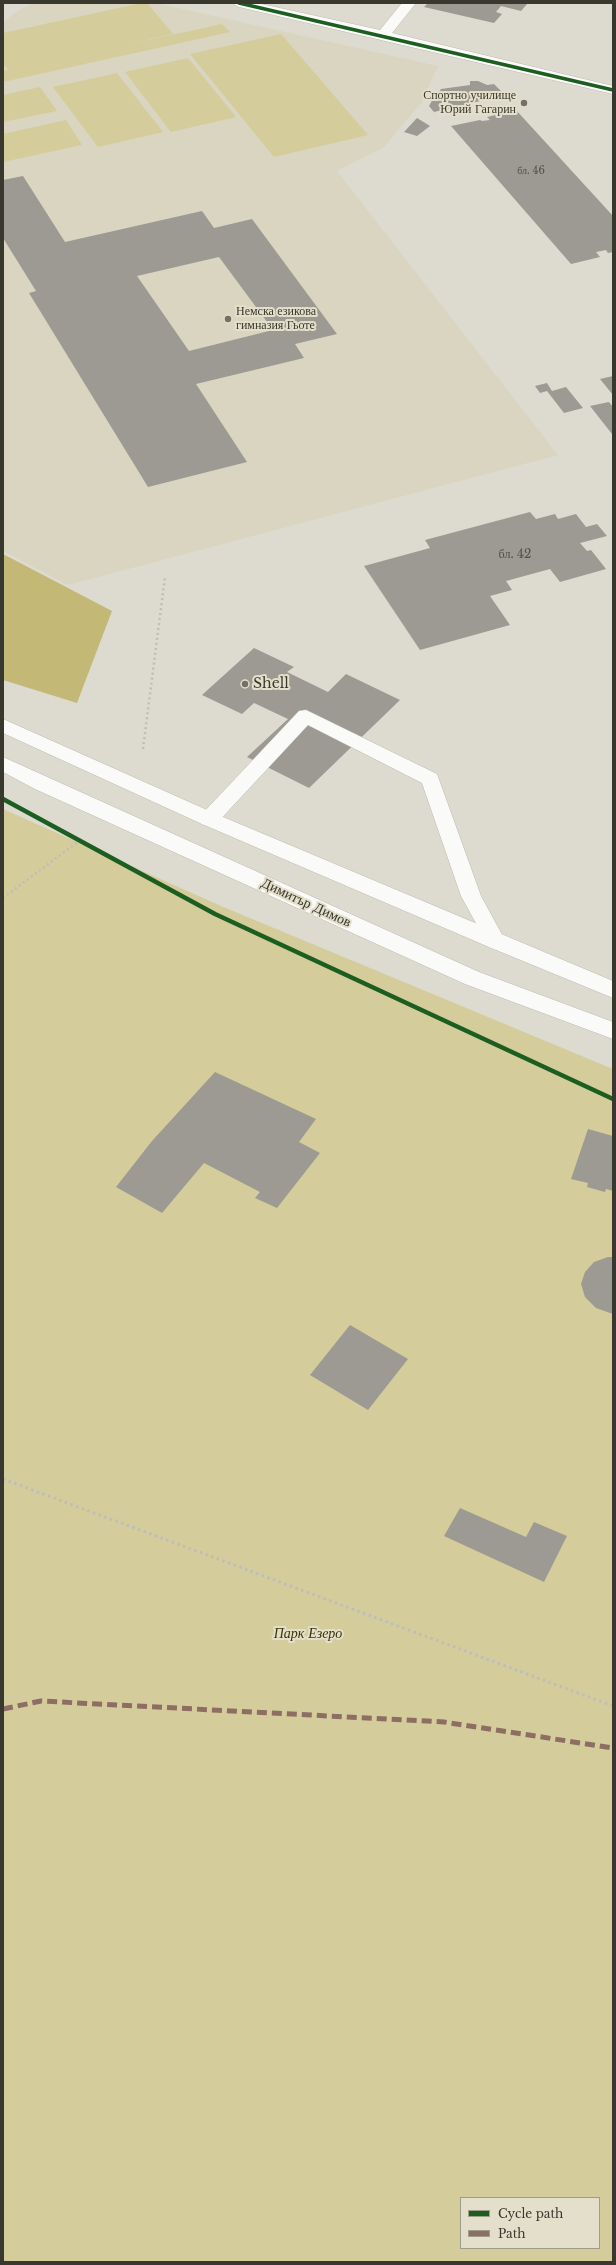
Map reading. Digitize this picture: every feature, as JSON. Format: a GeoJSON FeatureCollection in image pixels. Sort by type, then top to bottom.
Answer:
{"type":"FeatureCollection","features":[{"type":"Feature","properties":{"kind":"main road"},"geometry":{"type":"LineString","coordinates":[[239,3],[383,35],[613,90]]}},
{"type":"Feature","properties":{"kind":"main road"},"geometry":{"type":"LineString","coordinates":[[383,35],[409,3]]}},
{"type":"Feature","properties":{"kind":"main road"},"geometry":{"type":"LineString","coordinates":[[209,819],[306,716],[430,779],[471,896],[496,942]]}},
{"type":"Feature","properties":{"kind":"main road"},"geometry":{"type":"LineString","coordinates":[[3,725],[209,819],[496,942],[613,990]]}},
{"type":"Feature","properties":{"kind":"main road","name":"Димитър Димов"},"geometry":{"type":"LineString","coordinates":[[3,764],[42,784],[472,978],[613,1031]]}},
{"type":"Feature","properties":{"kind":"path"},"geometry":{"type":"LineString","coordinates":[[142,754],[165,577]]}},
{"type":"Feature","properties":{"kind":"path"},"geometry":{"type":"LineString","coordinates":[[73,837],[87,844]]}},
{"type":"Feature","properties":{"kind":"path"},"geometry":{"type":"LineString","coordinates":[[3,898],[86,838]]}},
{"type":"Feature","properties":{"kind":"path"},"geometry":{"type":"LineString","coordinates":[[3,1479],[613,1706]]}},
{"type":"Feature","properties":{"kind":"shaded area","name":"Немска езикова гимназия Гьоте"},"geometry":{"type":"Polygon","coordinates":[[[34,3],[156,3],[438,66],[421,103],[383,148],[337,171],[558,455],[68,585],[3,551],[3,22],[19,10],[34,3]]]}},
{"type":"Feature","properties":{"kind":"shaded area"},"geometry":{"type":"Polygon","coordinates":[[[3,554],[112,611],[77,703],[3,680],[3,554]]]}},
{"type":"Feature","properties":{"kind":"green space"},"geometry":{"type":"Polygon","coordinates":[[[147,3],[173,34],[121,46],[222,24],[230,32],[3,82],[3,71],[8,70],[3,63],[3,33],[147,3]]]}},
{"type":"Feature","properties":{"kind":"green space"},"geometry":{"type":"Polygon","coordinates":[[[281,34],[368,135],[274,157],[190,54],[281,34]]]}},
{"type":"Feature","properties":{"kind":"green space"},"geometry":{"type":"Polygon","coordinates":[[[188,58],[236,117],[171,132],[125,72],[188,58]]]}},
{"type":"Feature","properties":{"kind":"green space"},"geometry":{"type":"Polygon","coordinates":[[[117,73],[163,132],[98,147],[53,87],[117,73]]]}},
{"type":"Feature","properties":{"kind":"green space"},"geometry":{"type":"Polygon","coordinates":[[[40,87],[57,111],[3,122],[3,95],[40,87]]]}},
{"type":"Feature","properties":{"kind":"green space"},"geometry":{"type":"Polygon","coordinates":[[[66,120],[82,145],[3,162],[3,134],[66,120]]]}},
{"type":"Feature","properties":{"kind":"green space","name":"Парк Езеро"},"geometry":{"type":"Polygon","coordinates":[[[3,809],[221,906],[613,1069],[613,2262],[3,2262],[3,809]]]}},
{"type":"Feature","properties":{"kind":"building"},"geometry":{"type":"Polygon","coordinates":[[[428,3],[528,3],[521,11],[501,6],[496,12],[502,14],[494,23],[424,7],[428,3]]]}},
{"type":"Feature","properties":{"kind":"building"},"geometry":{"type":"Polygon","coordinates":[[[470,81],[478,81],[487,85],[494,84],[505,95],[434,112],[429,106],[434,97],[442,96],[439,92],[441,89],[470,85],[470,81]]]}},
{"type":"Feature","properties":{"kind":"building"},"geometry":{"type":"Polygon","coordinates":[[[516,110],[613,216],[613,252],[608,253],[606,250],[596,252],[600,257],[571,264],[451,126],[480,120],[490,120],[487,117],[516,110]]]}},
{"type":"Feature","properties":{"kind":"building"},"geometry":{"type":"Polygon","coordinates":[[[417,118],[430,126],[417,136],[404,132],[417,118]]]}},
{"type":"Feature","properties":{"kind":"building"},"geometry":{"type":"Polygon","coordinates":[[[23,176],[65,242],[202,211],[214,228],[252,219],[337,334],[295,344],[304,358],[196,384],[247,462],[148,487],[29,293],[36,291],[3,238],[3,180],[23,176]],[[219,257],[137,276],[189,351],[273,330],[219,257]]]}},
{"type":"Feature","properties":{"kind":"building"},"geometry":{"type":"Polygon","coordinates":[[[613,376],[613,395],[600,379],[613,376]]]}},
{"type":"Feature","properties":{"kind":"building"},"geometry":{"type":"Polygon","coordinates":[[[547,383],[552,391],[566,387],[583,408],[564,413],[547,391],[540,393],[535,386],[547,383]]]}},
{"type":"Feature","properties":{"kind":"building"},"geometry":{"type":"Polygon","coordinates":[[[609,402],[613,407],[612,434],[590,406],[609,402]]]}},
{"type":"Feature","properties":{"kind":"building"},"geometry":{"type":"Polygon","coordinates":[[[530,512],[536,519],[555,514],[558,519],[576,514],[586,527],[597,524],[607,536],[580,543],[587,551],[591,550],[606,569],[560,582],[550,569],[506,581],[512,590],[490,596],[510,625],[420,650],[364,566],[430,548],[425,540],[530,512]]]}},
{"type":"Feature","properties":{"kind":"building"},"geometry":{"type":"Polygon","coordinates":[[[254,648],[294,667],[287,672],[328,692],[346,674],[400,700],[309,788],[247,757],[288,719],[254,703],[242,714],[202,695],[254,648]]]}},
{"type":"Feature","properties":{"kind":"building"},"geometry":{"type":"Polygon","coordinates":[[[215,1072],[316,1119],[299,1142],[320,1153],[277,1208],[255,1198],[260,1192],[204,1163],[162,1213],[116,1187],[152,1141],[215,1072]]]}},
{"type":"Feature","properties":{"kind":"building"},"geometry":{"type":"Polygon","coordinates":[[[588,1129],[613,1136],[613,1191],[606,1189],[605,1192],[587,1187],[588,1183],[571,1179],[588,1129]]]}},
{"type":"Feature","properties":{"kind":"building"},"geometry":{"type":"Polygon","coordinates":[[[608,1257],[613,1257],[613,1314],[596,1308],[585,1297],[581,1284],[585,1272],[594,1262],[608,1257]]]}},
{"type":"Feature","properties":{"kind":"building"},"geometry":{"type":"Polygon","coordinates":[[[350,1325],[408,1359],[368,1410],[310,1375],[350,1325]]]}},
{"type":"Feature","properties":{"kind":"building"},"geometry":{"type":"Polygon","coordinates":[[[460,1508],[526,1537],[534,1522],[567,1536],[544,1582],[444,1536],[460,1508]]]}},
{"type":"Feature","properties":{"kind":"marked path"},"geometry":{"type":"LineString","coordinates":[[3,1709],[41,1701],[444,1722],[613,1748]]}},
{"type":"Feature","properties":{"kind":"cycle path"},"geometry":{"type":"LineString","coordinates":[[239,3],[383,35],[613,90]]}},
{"type":"Feature","properties":{"kind":"cycle path"},"geometry":{"type":"LineString","coordinates":[[3,799],[215,914],[613,1099]]}},
{"type":"Feature","properties":{"kind":"place","name":"Спортно училище Юрий Гагарин"},"geometry":{"type":"Point","coordinates":[524,103]}},
{"type":"Feature","properties":{"kind":"place","name":"Немска езикова гимназия Гьоте"},"geometry":{"type":"Point","coordinates":[228,319]}},
{"type":"Feature","properties":{"kind":"place","name":"Shell"},"geometry":{"type":"Point","coordinates":[245,684]}}]}
